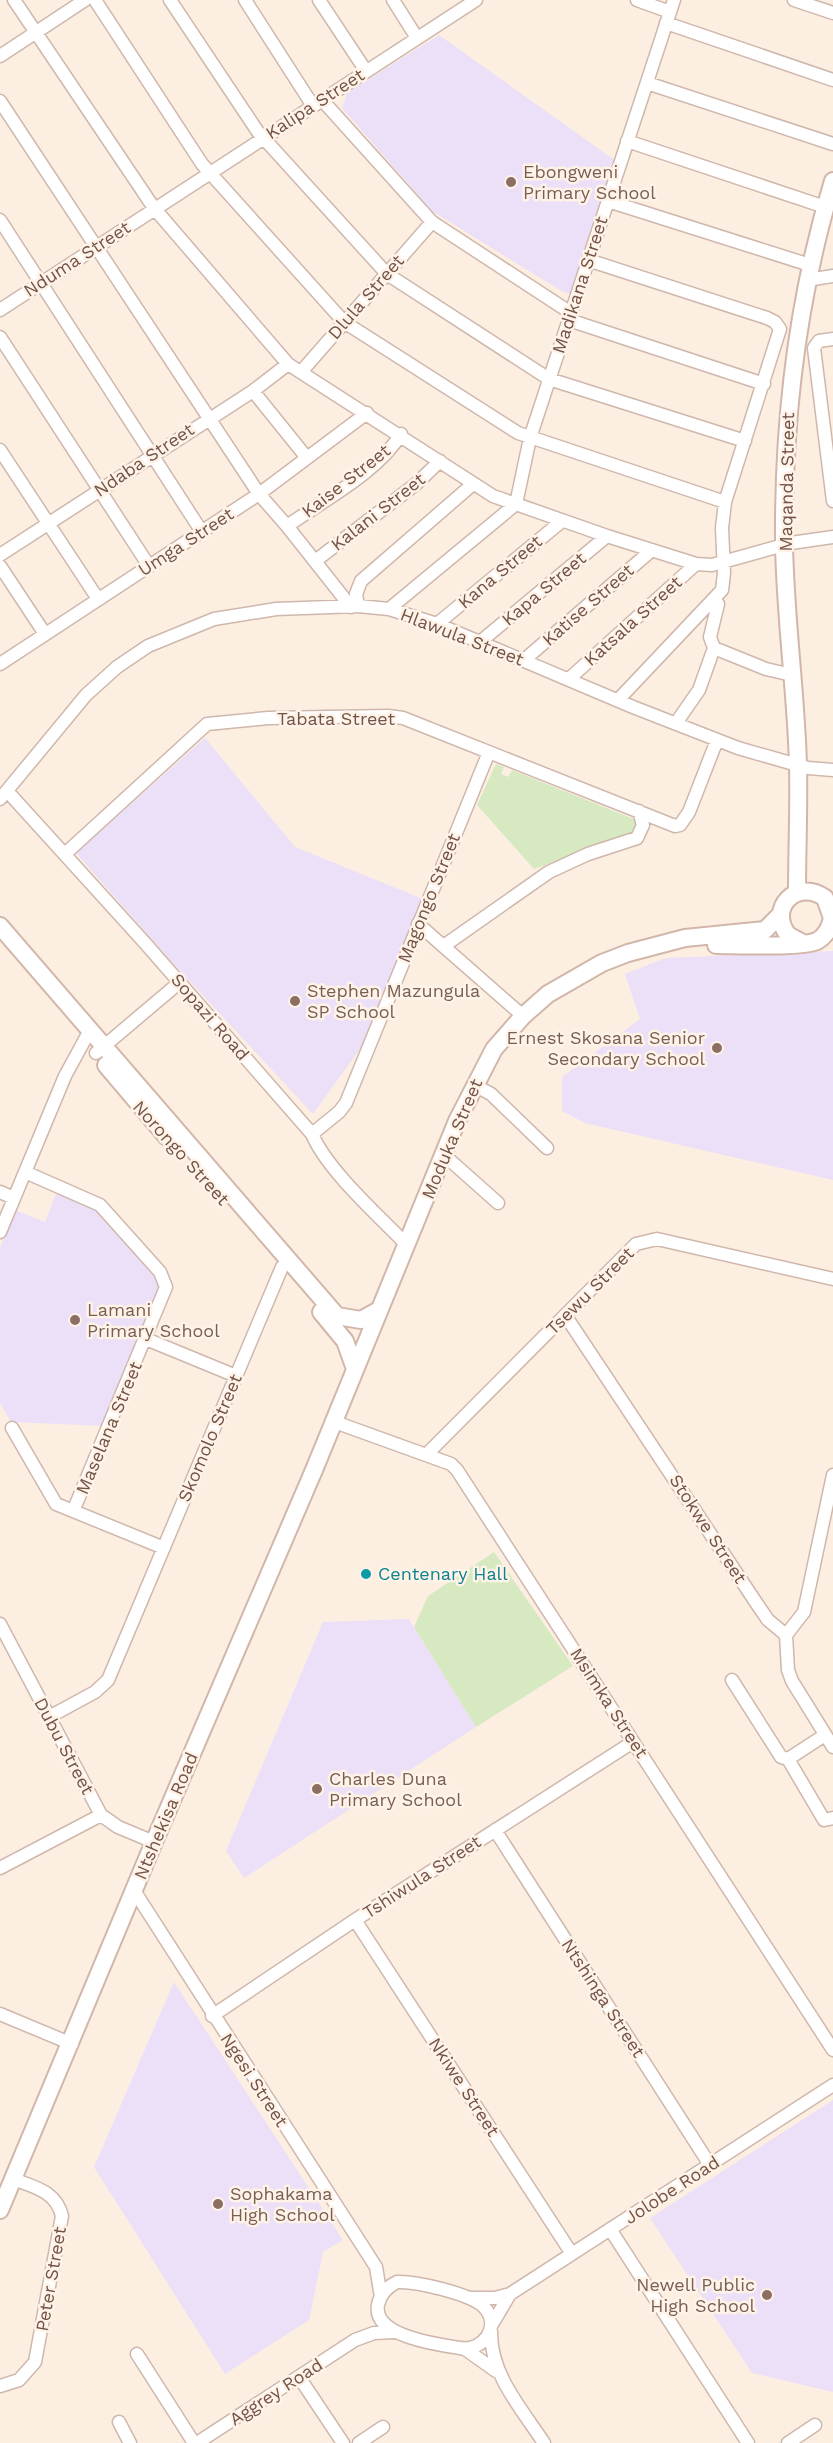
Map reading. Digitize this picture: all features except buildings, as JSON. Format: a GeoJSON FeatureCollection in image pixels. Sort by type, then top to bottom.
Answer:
{"type":"FeatureCollection","features":[{"type":"Feature","properties":{"kind":"street"},"geometry":{"type":"LineString","coordinates":[[14,0],[154,208],[288,364],[401,434],[473,484],[516,504],[607,536],[696,564],[723,564],[784,544],[833,537]]}},
{"type":"Feature","properties":{"kind":"street"},"geometry":{"type":"LineString","coordinates":[[0,56],[85,0]]}},
{"type":"Feature","properties":{"kind":"street"},"geometry":{"type":"LineString","coordinates":[[95,0],[202,164],[344,322],[498,422],[530,438],[725,502]]}},
{"type":"Feature","properties":{"kind":"street"},"geometry":{"type":"LineString","coordinates":[[170,0],[263,138],[387,274],[549,379],[745,441]]}},
{"type":"Feature","properties":{"kind":"street"},"geometry":{"type":"LineString","coordinates":[[245,0],[318,104],[432,222],[570,317],[764,384]]}},
{"type":"Feature","properties":{"kind":"street"},"geometry":{"type":"LineString","coordinates":[[319,0],[366,71]]}},
{"type":"Feature","properties":{"kind":"street"},"geometry":{"type":"LineString","coordinates":[[393,0],[417,38]]}},
{"type":"Feature","properties":{"kind":"street"},"geometry":{"type":"LineString","coordinates":[[637,0],[670,11],[833,80]]}},
{"type":"Feature","properties":{"kind":"street"},"geometry":{"type":"LineString","coordinates":[[794,0],[833,13]]}},
{"type":"Feature","properties":{"kind":"street","name":"Kalipa Street"},"geometry":{"type":"LineString","coordinates":[[154,208],[318,104],[472,1]]}},
{"type":"Feature","properties":{"kind":"street","name":"Madikana Street"},"geometry":{"type":"LineString","coordinates":[[516,504],[530,438],[670,11]]}},
{"type":"Feature","properties":{"kind":"street"},"geometry":{"type":"LineString","coordinates":[[647,83],[833,144]]}},
{"type":"Feature","properties":{"kind":"street"},"geometry":{"type":"LineString","coordinates":[[0,101],[259,494],[355,606]]}},
{"type":"Feature","properties":{"kind":"street"},"geometry":{"type":"LineString","coordinates":[[627,141],[828,202]]}},
{"type":"Feature","properties":{"kind":"street","name":"Maqanda Street"},"geometry":{"type":"LineString","coordinates":[[804,892],[784,544],[790,390],[808,273],[833,181]]}},
{"type":"Feature","properties":{"kind":"street"},"geometry":{"type":"LineString","coordinates":[[608,201],[808,273],[833,276]]}},
{"type":"Feature","properties":{"kind":"street","name":"Nduma Street"},"geometry":{"type":"LineString","coordinates":[[0,310],[154,208]]}},
{"type":"Feature","properties":{"kind":"street"},"geometry":{"type":"LineString","coordinates":[[0,220],[202,532]]}},
{"type":"Feature","properties":{"kind":"street","name":"Dlula Street"},"geometry":{"type":"LineString","coordinates":[[301,372],[432,222]]}},
{"type":"Feature","properties":{"kind":"street"},"geometry":{"type":"LineString","coordinates":[[588,260],[775,322],[780,334],[725,502],[722,528],[723,585],[714,600],[618,700]]}},
{"type":"Feature","properties":{"kind":"street"},"geometry":{"type":"LineString","coordinates":[[0,337],[149,566]]}},
{"type":"Feature","properties":{"kind":"street"},"geometry":{"type":"LineString","coordinates":[[833,339],[819,341],[814,348],[828,403],[833,501]]}},
{"type":"Feature","properties":{"kind":"street","name":"Ndaba Street"},"geometry":{"type":"LineString","coordinates":[[0,555],[208,417],[253,391],[288,364]]}},
{"type":"Feature","properties":{"kind":"street"},"geometry":{"type":"LineString","coordinates":[[253,391],[307,458]]}},
{"type":"Feature","properties":{"kind":"street","name":"Umga Street"},"geometry":{"type":"LineString","coordinates":[[0,664],[259,494],[367,413]]}},
{"type":"Feature","properties":{"kind":"street","name":"Kaise Street"},"geometry":{"type":"LineString","coordinates":[[287,526],[372,466],[394,446],[401,434]]}},
{"type":"Feature","properties":{"kind":"street"},"geometry":{"type":"LineString","coordinates":[[0,450],[98,599]]}},
{"type":"Feature","properties":{"kind":"street","name":"Kalani Street"},"geometry":{"type":"LineString","coordinates":[[315,561],[416,484],[440,461]]}},
{"type":"Feature","properties":{"kind":"street"},"geometry":{"type":"LineString","coordinates":[[355,606],[356,594],[361,581],[473,484]]}},
{"type":"Feature","properties":{"kind":"street"},"geometry":{"type":"LineString","coordinates":[[389,609],[516,504]]}},
{"type":"Feature","properties":{"kind":"street","name":"Kana Street"},"geometry":{"type":"LineString","coordinates":[[438,624],[562,521]]}},
{"type":"Feature","properties":{"kind":"street","name":"Kapa Street"},"geometry":{"type":"LineString","coordinates":[[480,642],[607,536]]}},
{"type":"Feature","properties":{"kind":"street","name":"Katise Street"},"geometry":{"type":"LineString","coordinates":[[524,660],[652,550]]}},
{"type":"Feature","properties":{"kind":"street","name":"Katsala Street"},"geometry":{"type":"LineString","coordinates":[[570,678],[696,564]]}},
{"type":"Feature","properties":{"kind":"street"},"geometry":{"type":"LineString","coordinates":[[0,566],[45,634]]}},
{"type":"Feature","properties":{"kind":"street"},"geometry":{"type":"LineString","coordinates":[[676,723],[699,690],[714,648],[710,637],[718,604],[714,600]]}},
{"type":"Feature","properties":{"kind":"street","name":"Hlawula Street"},"geometry":{"type":"LineString","coordinates":[[4,796],[86,695],[117,667],[148,646],[214,619],[276,609],[355,606],[389,609],[438,624],[717,740],[798,766],[833,770]]}},
{"type":"Feature","properties":{"kind":"street"},"geometry":{"type":"LineString","coordinates":[[714,648],[766,669],[792,675]]}},
{"type":"Feature","properties":{"kind":"street","name":"Tabata Street"},"geometry":{"type":"LineString","coordinates":[[66,853],[207,724],[268,718],[388,716],[403,718],[639,811],[666,825],[680,825],[689,812],[717,740]]}},
{"type":"Feature","properties":{"kind":"street","name":"Magongo Street"},"geometry":{"type":"LineString","coordinates":[[312,1134],[339,1112],[346,1103],[489,752]]}},
{"type":"Feature","properties":{"kind":"street","name":"Sopazi Road"},"geometry":{"type":"LineString","coordinates":[[4,796],[66,853],[312,1134],[321,1150],[356,1192],[407,1245]]}},
{"type":"Feature","properties":{"kind":"street"},"geometry":{"type":"LineString","coordinates":[[445,945],[536,880],[575,859],[636,838],[644,825],[639,811]]}},
{"type":"Feature","properties":{"kind":"street"},"geometry":{"type":"LineString","coordinates":[[804,892],[825,898],[833,918],[828,938],[801,942],[788,935],[780,915],[785,901],[804,892]]}},
{"type":"Feature","properties":{"kind":"street","name":"Moduka Street"},"geometry":{"type":"LineString","coordinates":[[332,1421],[474,1085],[494,1049],[523,1016],[548,994],[586,971],[628,953],[703,936],[765,930],[780,915]]}},
{"type":"Feature","properties":{"kind":"street"},"geometry":{"type":"LineString","coordinates":[[418,924],[445,945],[523,1016]]}},
{"type":"Feature","properties":{"kind":"street","name":"Norongo Street"},"geometry":{"type":"LineString","coordinates":[[0,926],[87,1036]]}},
{"type":"Feature","properties":{"kind":"street","name":"Norongo Street"},"geometry":{"type":"LineString","coordinates":[[0,940],[337,1316],[366,1343]]}},
{"type":"Feature","properties":{"kind":"street","name":"Moduka Street"},"geometry":{"type":"LineString","coordinates":[[667,943],[717,945],[801,942]]}},
{"type":"Feature","properties":{"kind":"street"},"geometry":{"type":"LineString","coordinates":[[100,1051],[180,982]]}},
{"type":"Feature","properties":{"kind":"street"},"geometry":{"type":"LineString","coordinates":[[0,1232],[65,1076],[87,1036]]}},
{"type":"Feature","properties":{"kind":"street","name":"Norongo Street"},"geometry":{"type":"LineString","coordinates":[[100,1051],[147,1115],[345,1341],[355,1369]]}},
{"type":"Feature","properties":{"kind":"street"},"geometry":{"type":"LineString","coordinates":[[474,1085],[491,1094],[547,1148]]}},
{"type":"Feature","properties":{"kind":"street"},"geometry":{"type":"LineString","coordinates":[[444,1155],[498,1203]]}},
{"type":"Feature","properties":{"kind":"street","name":"Maselana Street"},"geometry":{"type":"LineString","coordinates":[[26,1172],[100,1205],[163,1275],[166,1287],[146,1340],[74,1509]]}},
{"type":"Feature","properties":{"kind":"street"},"geometry":{"type":"LineString","coordinates":[[0,1192],[14,1198]]}},
{"type":"Feature","properties":{"kind":"street","name":"Tsewu Street"},"geometry":{"type":"LineString","coordinates":[[426,1455],[636,1244],[650,1239],[833,1279]]}},
{"type":"Feature","properties":{"kind":"street","name":"Skomolo Street"},"geometry":{"type":"LineString","coordinates":[[49,1717],[105,1684],[139,1610],[282,1267]]}},
{"type":"Feature","properties":{"kind":"street"},"geometry":{"type":"LineString","coordinates":[[337,1316],[361,1320],[379,1310]]}},
{"type":"Feature","properties":{"kind":"street","name":"Stokwe Street"},"geometry":{"type":"LineString","coordinates":[[565,1315],[768,1620],[786,1635]]}},
{"type":"Feature","properties":{"kind":"street"},"geometry":{"type":"LineString","coordinates":[[146,1340],[236,1376]]}},
{"type":"Feature","properties":{"kind":"street","name":"Msimka Street"},"geometry":{"type":"LineString","coordinates":[[332,1421],[451,1464],[457,1470],[833,2050]]}},
{"type":"Feature","properties":{"kind":"street","name":"Ntshekisa Road"},"geometry":{"type":"LineString","coordinates":[[0,2210],[72,2044],[154,1842],[270,1576],[332,1421]]}},
{"type":"Feature","properties":{"kind":"street"},"geometry":{"type":"LineString","coordinates":[[12,1428],[56,1504],[74,1509],[164,1548]]}},
{"type":"Feature","properties":{"kind":"street"},"geometry":{"type":"LineString","coordinates":[[833,1476],[804,1612],[786,1635],[790,1676],[833,1747]]}},
{"type":"Feature","properties":{"kind":"street","name":"Dubu Street"},"geometry":{"type":"LineString","coordinates":[[0,1624],[101,1815],[118,1827],[154,1842]]}},
{"type":"Feature","properties":{"kind":"street"},"geometry":{"type":"LineString","coordinates":[[732,1680],[781,1757],[788,1759],[824,1820],[833,1818]]}},
{"type":"Feature","properties":{"kind":"street"},"geometry":{"type":"LineString","coordinates":[[788,1759],[825,1736]]}},
{"type":"Feature","properties":{"kind":"street","name":"Tshiwula Street"},"geometry":{"type":"LineString","coordinates":[[212,2016],[355,1920],[633,1742]]}},
{"type":"Feature","properties":{"kind":"street"},"geometry":{"type":"LineString","coordinates":[[0,1868],[101,1815]]}},
{"type":"Feature","properties":{"kind":"street","name":"Ntshinga Street"},"geometry":{"type":"LineString","coordinates":[[495,1830],[710,2165]]}},
{"type":"Feature","properties":{"kind":"street","name":"Ngesi Street"},"geometry":{"type":"LineString","coordinates":[[135,1892],[212,2016],[376,2267],[381,2297]]}},
{"type":"Feature","properties":{"kind":"street","name":"Nkiwe Street"},"geometry":{"type":"LineString","coordinates":[[355,1920],[572,2254]]}},
{"type":"Feature","properties":{"kind":"street"},"geometry":{"type":"LineString","coordinates":[[0,2014],[72,2044]]}},
{"type":"Feature","properties":{"kind":"street","name":"Jolobe Road"},"geometry":{"type":"LineString","coordinates":[[400,2282],[409,2282],[471,2298],[495,2298],[510,2294],[833,2085]]}},
{"type":"Feature","properties":{"kind":"street","name":"Peter Street"},"geometry":{"type":"LineString","coordinates":[[0,2386],[19,2380],[35,2362],[62,2216],[50,2194],[13,2179]]}},
{"type":"Feature","properties":{"kind":"street"},"geometry":{"type":"LineString","coordinates":[[610,2229],[748,2443]]}},
{"type":"Feature","properties":{"kind":"street","name":"Ngesi Street"},"geometry":{"type":"LineString","coordinates":[[376,2267],[400,2282]]}},
{"type":"Feature","properties":{"kind":"street"},"geometry":{"type":"LineString","coordinates":[[400,2282],[387,2288],[381,2297],[377,2311],[380,2319],[395,2332],[465,2349],[499,2373]]}},
{"type":"Feature","properties":{"kind":"street","name":"Jolobe Road"},"geometry":{"type":"LineString","coordinates":[[491,2328],[510,2294]]}},
{"type":"Feature","properties":{"kind":"street"},"geometry":{"type":"LineString","coordinates":[[471,2298],[486,2309],[491,2328],[492,2352],[499,2373],[544,2443]]}},
{"type":"Feature","properties":{"kind":"street","name":"Aggrey Road"},"geometry":{"type":"LineString","coordinates":[[355,2340],[377,2311]]}},
{"type":"Feature","properties":{"kind":"street"},"geometry":{"type":"LineString","coordinates":[[465,2349],[481,2344],[491,2328]]}},
{"type":"Feature","properties":{"kind":"street","name":"Aggrey Road"},"geometry":{"type":"LineString","coordinates":[[195,2443],[355,2340],[374,2333],[395,2332]]}},
{"type":"Feature","properties":{"kind":"street"},"geometry":{"type":"LineString","coordinates":[[136,2354],[195,2443]]}},
{"type":"Feature","properties":{"kind":"street"},"geometry":{"type":"LineString","coordinates":[[299,2377],[343,2443]]}},
{"type":"Feature","properties":{"kind":"street"},"geometry":{"type":"LineString","coordinates":[[119,2422],[130,2443]]}},
{"type":"Feature","properties":{"kind":"street"},"geometry":{"type":"LineString","coordinates":[[788,2443],[814,2425]]}},
{"type":"Feature","properties":{"kind":"street"},"geometry":{"type":"LineString","coordinates":[[359,2443],[383,2427]]}},
{"type":"Feature","properties":{"kind":"shaded area","name":"Ebongweni Primary School"},"geometry":{"type":"Polygon","coordinates":[[[439,35],[620,164],[577,297],[560,290],[432,211],[342,108],[347,93],[439,35]]]}},
{"type":"Feature","properties":{"kind":"shaded area"},"geometry":{"type":"Polygon","coordinates":[[[205,738],[295,847],[423,899],[365,1042],[313,1114],[171,961],[76,853],[205,738]]]}},
{"type":"Feature","properties":{"kind":"shaded area","name":"Ernest Skosana Senior Secondary School"},"geometry":{"type":"Polygon","coordinates":[[[833,951],[833,1180],[585,1123],[562,1111],[562,1077],[640,1019],[625,974],[666,958],[833,951]]]}},
{"type":"Feature","properties":{"kind":"shaded area","name":"Lamani Primary School"},"geometry":{"type":"Polygon","coordinates":[[[57,1192],[99,1211],[156,1276],[160,1287],[105,1426],[11,1422],[0,1403],[0,1248],[15,1210],[45,1222],[57,1192]]]}},
{"type":"Feature","properties":{"kind":"shaded area","name":"Charles Duna Primary School"},"geometry":{"type":"Polygon","coordinates":[[[409,1619],[476,1727],[244,1878],[226,1851],[323,1622],[409,1619]]]}},
{"type":"Feature","properties":{"kind":"shaded area","name":"Sophakama High School"},"geometry":{"type":"Polygon","coordinates":[[[174,1982],[343,2240],[323,2252],[309,2320],[225,2374],[94,2167],[174,1982]]]}},
{"type":"Feature","properties":{"kind":"shaded area","name":"Newell Public High School"},"geometry":{"type":"Polygon","coordinates":[[[833,2100],[833,2392],[752,2373],[650,2218],[833,2100]]]}},
{"type":"Feature","properties":{"kind":"green space"},"geometry":{"type":"Polygon","coordinates":[[[496,764],[504,767],[501,774],[508,777],[512,770],[636,820],[632,835],[534,869],[477,805],[496,764]]]}},
{"type":"Feature","properties":{"kind":"green space"},"geometry":{"type":"Polygon","coordinates":[[[494,1552],[573,1666],[476,1727],[414,1627],[428,1596],[494,1552]]]}},
{"type":"Feature","properties":{"kind":"place","name":"Ebongweni Primary School"},"geometry":{"type":"Point","coordinates":[511,182]}},
{"type":"Feature","properties":{"kind":"place","name":"Stephen Mazungula SP School"},"geometry":{"type":"Point","coordinates":[295,1001]}},
{"type":"Feature","properties":{"kind":"place","name":"Ernest Skosana Senior Secondary School"},"geometry":{"type":"Point","coordinates":[717,1048]}},
{"type":"Feature","properties":{"kind":"place","name":"Lamani Primary School"},"geometry":{"type":"Point","coordinates":[75,1320]}},
{"type":"Feature","properties":{"kind":"place","name":"Centenary Hall"},"geometry":{"type":"Point","coordinates":[366,1574]}},
{"type":"Feature","properties":{"kind":"place","name":"Charles Duna Primary School"},"geometry":{"type":"Point","coordinates":[317,1789]}},
{"type":"Feature","properties":{"kind":"place","name":"Sophakama High School"},"geometry":{"type":"Point","coordinates":[218,2204]}},
{"type":"Feature","properties":{"kind":"place","name":"Newell Public High School"},"geometry":{"type":"Point","coordinates":[767,2295]}}]}
